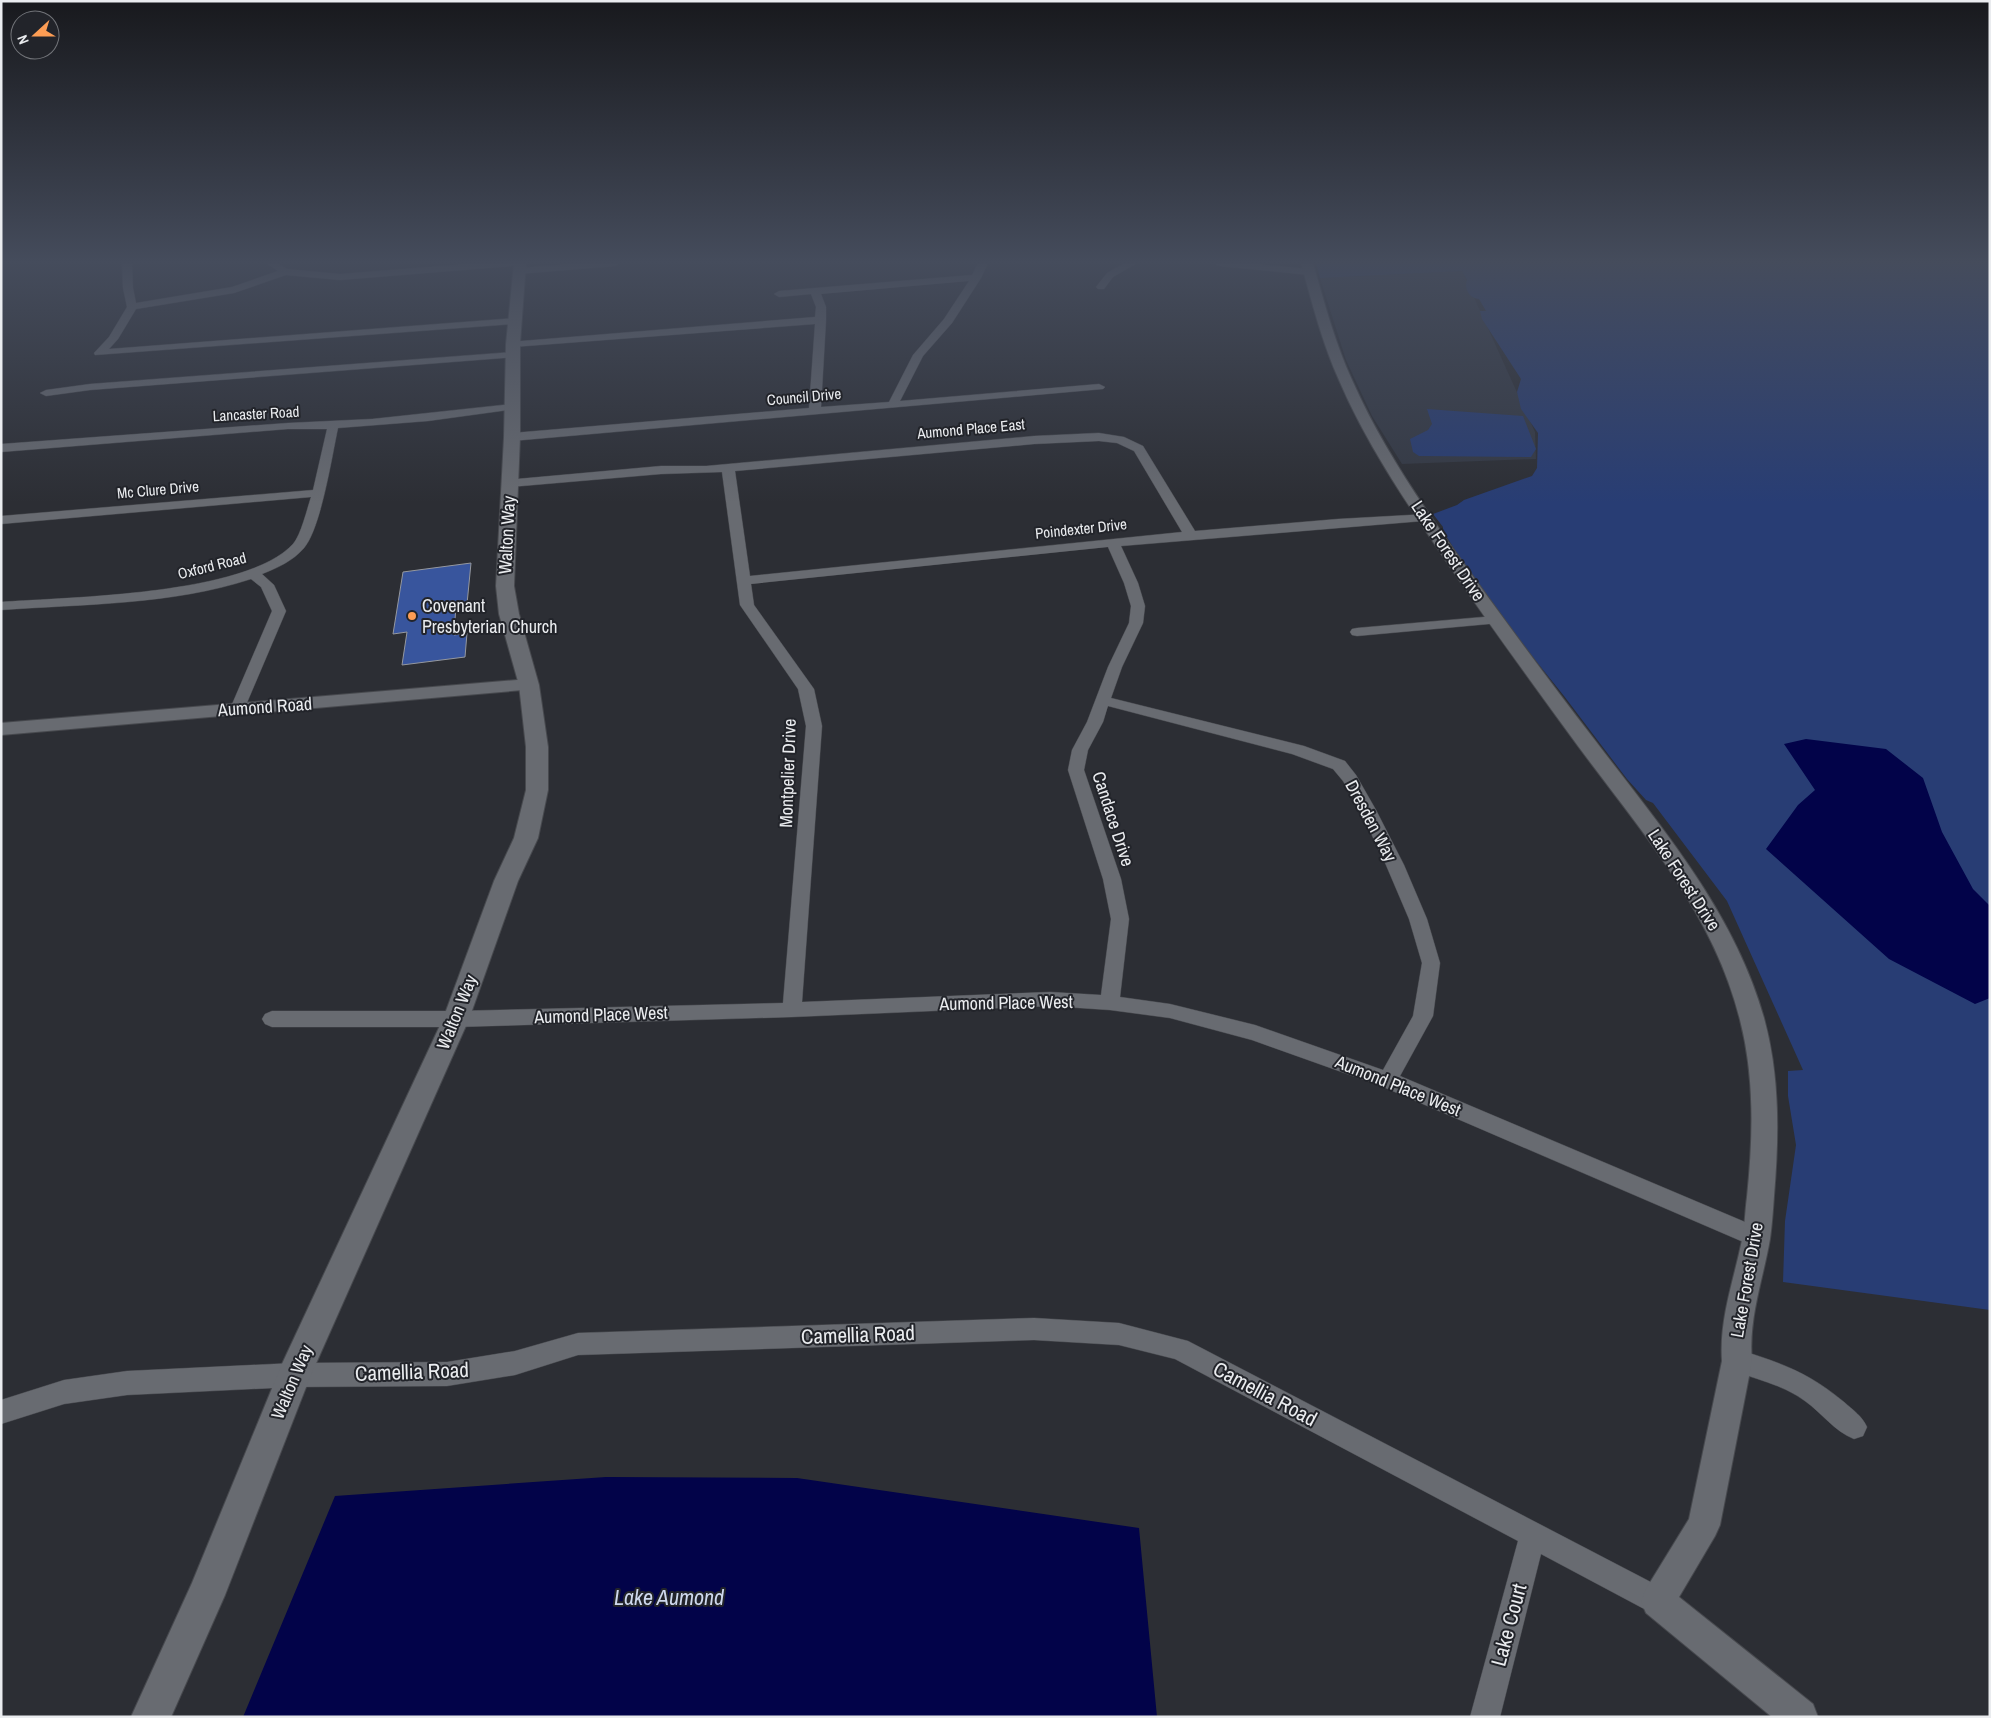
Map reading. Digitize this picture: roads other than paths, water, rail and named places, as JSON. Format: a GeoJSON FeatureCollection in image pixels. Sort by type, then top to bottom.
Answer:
{"type":"FeatureCollection","features":[{"type":"Feature","properties":{"kind":"main road","name":"Walton Way"},"geometry":{"type":"LineString","coordinates":[[152,1717],[206,1595],[294,1375],[456,1019],[506,881],[526,838],[537,790],[537,747],[529,685],[509,614],[505,586],[512,437],[514,343]]}},
{"type":"Feature","properties":{"kind":"street"},"geometry":{"type":"LineString","coordinates":[[109,343],[99,353],[413,343]]}},
{"type":"Feature","properties":{"kind":"street"},"geometry":{"type":"LineString","coordinates":[[46,393],[90,386],[485,343]]}},
{"type":"Feature","properties":{"kind":"street"},"geometry":{"type":"LineString","coordinates":[[815,411],[819,343]]}},
{"type":"Feature","properties":{"kind":"street"},"geometry":{"type":"LineString","coordinates":[[893,404],[918,355],[928,343]]}},
{"type":"Feature","properties":{"kind":"street","name":"Lake Forest Drive"},"geometry":{"type":"LineString","coordinates":[[1332,343],[1344,378],[1373,435],[1423,517],[1495,620],[1686,876],[1720,932],[1745,994],[1760,1050],[1766,1101],[1765,1151],[1756,1237],[1735,1350],[1738,1361],[1704,1525],[1658,1602]]}},
{"type":"Feature","properties":{"kind":"street","name":"Council Drive"},"geometry":{"type":"LineString","coordinates":[[512,437],[1099,387]]}},
{"type":"Feature","properties":{"kind":"street","name":"Lancaster Road"},"geometry":{"type":"LineString","coordinates":[[1,448],[288,426],[333,426],[412,420],[512,408]]}},
{"type":"Feature","properties":{"kind":"street","name":"Oxford Road"},"geometry":{"type":"LineString","coordinates":[[1,606],[185,591],[252,573],[285,559],[300,545],[318,493],[333,426]]}},
{"type":"Feature","properties":{"kind":"street","name":"Aumond Place East"},"geometry":{"type":"LineString","coordinates":[[510,487],[661,478],[706,470],[1034,440],[1099,438],[1120,440],[1139,449],[1190,534]]}},
{"type":"Feature","properties":{"kind":"street","name":"Montpelier Drive"},"geometry":{"type":"LineString","coordinates":[[728,468],[747,605],[763,631],[788,661],[806,689],[814,726],[792,1010]]}},
{"type":"Feature","properties":{"kind":"street","name":"Mc Clure Drive"},"geometry":{"type":"LineString","coordinates":[[1,520],[318,493]]}},
{"type":"Feature","properties":{"kind":"street","name":"Poindexter Drive"},"geometry":{"type":"LineString","coordinates":[[743,581],[1190,534],[1423,517]]}},
{"type":"Feature","properties":{"kind":"street","name":"Candace Drive"},"geometry":{"type":"LineString","coordinates":[[1110,1003],[1120,919],[1112,879],[1076,770],[1080,750],[1095,722],[1102,700],[1136,623],[1138,606],[1131,583],[1113,542]]}},
{"type":"Feature","properties":{"kind":"street"},"geometry":{"type":"LineString","coordinates":[[238,709],[279,611],[268,585],[252,573]]}},
{"type":"Feature","properties":{"kind":"street"},"geometry":{"type":"LineString","coordinates":[[1357,632],[1495,620]]}},
{"type":"Feature","properties":{"kind":"street","name":"Aumond Road"},"geometry":{"type":"LineString","coordinates":[[1,730],[529,685]]}},
{"type":"Feature","properties":{"kind":"street","name":"Dresden Way"},"geometry":{"type":"LineString","coordinates":[[1102,700],[1298,750],[1339,765],[1368,810],[1418,919],[1431,963],[1423,1016],[1388,1080]]}},
{"type":"Feature","properties":{"kind":"street","name":"Aumond Place West"},"geometry":{"type":"LineString","coordinates":[[272,1019],[456,1019],[792,1010],[1050,998],[1170,1011],[1255,1033],[1388,1080],[1756,1237]]}},
{"type":"Feature","properties":{"kind":"street","name":"Camellia Road"},"geometry":{"type":"LineString","coordinates":[[1,1412],[64,1392],[127,1383],[294,1375],[447,1374],[515,1363],[578,1344],[1034,1329],[1119,1334],[1179,1349],[1533,1534],[1658,1602]]}},
{"type":"Feature","properties":{"kind":"street"},"geometry":{"type":"LineString","coordinates":[[1738,1361],[1779,1374],[1813,1392],[1854,1427]]}},
{"type":"Feature","properties":{"kind":"street","name":"Lake Court"},"geometry":{"type":"LineString","coordinates":[[1485,1717],[1533,1534]]}},
{"type":"Feature","properties":{"kind":"street"},"geometry":{"type":"LineString","coordinates":[[1658,1602],[1800,1717]]}},
{"type":"Feature","properties":{"kind":"water"},"geometry":{"type":"Polygon","coordinates":[[[1806,739],[1886,749],[1923,778],[1942,832],[1973,889],[1990,906],[1990,998],[1975,1004],[1889,959],[1766,849],[1798,805],[1815,790],[1784,744],[1806,739]]]}},
{"type":"Feature","properties":{"kind":"water","name":"Lake Aumond"},"geometry":{"type":"Polygon","coordinates":[[[606,1477],[797,1478],[1139,1528],[1157,1717],[243,1717],[335,1496],[606,1477]]]}},
{"type":"Feature","properties":{"kind":"place","name":"Covenant Presbyterian Church"},"geometry":{"type":"Point","coordinates":[412,616]}}]}
